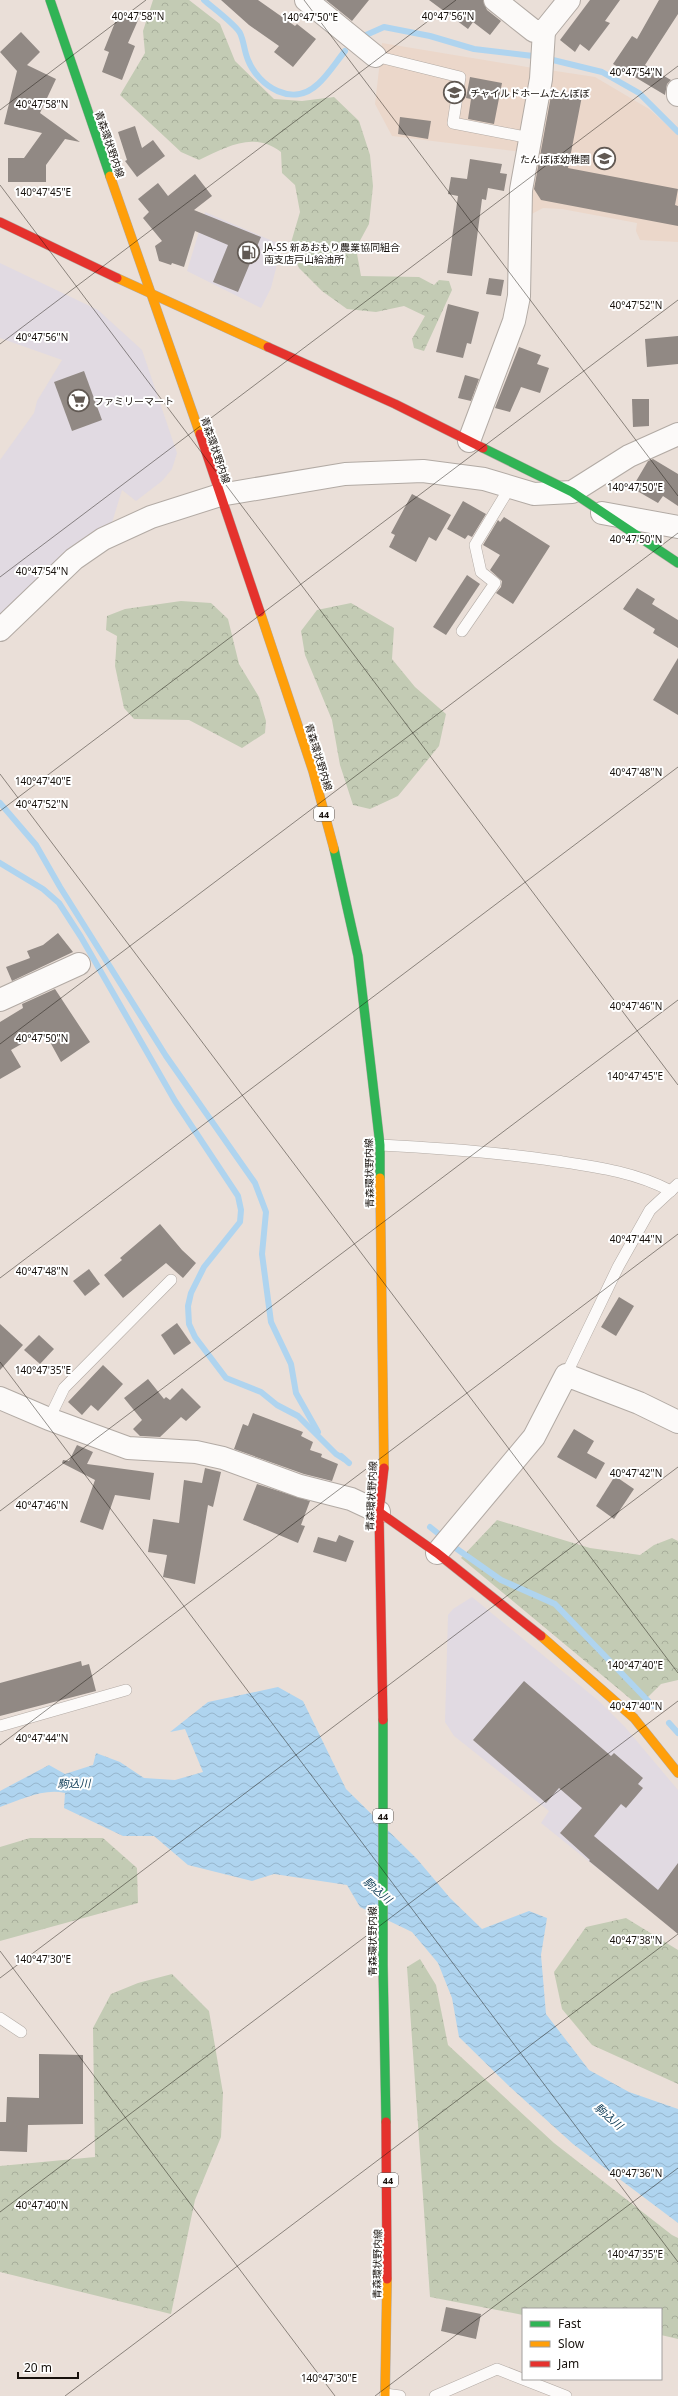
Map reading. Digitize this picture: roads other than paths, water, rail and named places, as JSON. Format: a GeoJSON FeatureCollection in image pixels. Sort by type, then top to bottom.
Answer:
{"type":"FeatureCollection","features":[{"type":"Feature","properties":{"kind":"main road","name":"青森環状野内線"},"geometry":{"type":"LineString","coordinates":[[50,0],[115,192],[153,295],[313,771],[343,882],[358,956],[380,1144],[384,1464],[379,1512],[383,1667],[383,1965],[388,2202],[385,2395]]}},
{"type":"Feature","properties":{"kind":"main road"},"geometry":{"type":"LineString","coordinates":[[0,222],[153,295],[395,404],[572,492],[678,563]]}},
{"type":"Feature","properties":{"kind":"main road"},"geometry":{"type":"LineString","coordinates":[[379,1512],[437,1553],[530,1626],[634,1718],[678,1773]]}},
{"type":"Feature","properties":{"kind":"street"},"geometry":{"type":"LineString","coordinates":[[306,0],[375,56]]}},
{"type":"Feature","properties":{"kind":"street"},"geometry":{"type":"LineString","coordinates":[[495,0],[534,31],[544,31]]}},
{"type":"Feature","properties":{"kind":"street"},"geometry":{"type":"LineString","coordinates":[[469,441],[514,321],[519,296],[521,190],[540,79],[544,31],[569,0]]}},
{"type":"Feature","properties":{"kind":"street"},"geometry":{"type":"LineString","coordinates":[[678,90],[678,95]]}},
{"type":"Feature","properties":{"kind":"street"},"geometry":{"type":"LineString","coordinates":[[0,630],[74,558],[103,539],[151,517],[220,495],[344,474],[423,471],[484,479],[534,494],[572,492],[629,456],[678,434]]}},
{"type":"Feature","properties":{"kind":"street"},"geometry":{"type":"LineString","coordinates":[[602,513],[678,527]]}},
{"type":"Feature","properties":{"kind":"street"},"geometry":{"type":"LineString","coordinates":[[0,1000],[79,964]]}},
{"type":"Feature","properties":{"kind":"street"},"geometry":{"type":"LineString","coordinates":[[437,1553],[534,1438],[566,1375],[639,1403],[678,1422]]}},
{"type":"Feature","properties":{"kind":"street"},"geometry":{"type":"LineString","coordinates":[[0,1398],[49,1419],[128,1448],[196,1452],[223,1458],[300,1486],[351,1499],[379,1512]]}},
{"type":"Feature","properties":{"kind":"lane"},"geometry":{"type":"LineString","coordinates":[[375,56],[460,77],[453,123],[530,138]]}},
{"type":"Feature","properties":{"kind":"lane"},"geometry":{"type":"LineString","coordinates":[[462,631],[495,584],[481,572],[475,545],[510,487]]}},
{"type":"Feature","properties":{"kind":"lane"},"geometry":{"type":"LineString","coordinates":[[380,1144],[490,1151],[612,1169],[675,1187]]}},
{"type":"Feature","properties":{"kind":"lane"},"geometry":{"type":"LineString","coordinates":[[566,1375],[618,1267],[650,1210],[675,1187]]}},
{"type":"Feature","properties":{"kind":"lane"},"geometry":{"type":"LineString","coordinates":[[49,1419],[64,1388],[171,1280]]}},
{"type":"Feature","properties":{"kind":"lane"},"geometry":{"type":"LineString","coordinates":[[0,1726],[126,1690]]}},
{"type":"Feature","properties":{"kind":"lane"},"geometry":{"type":"LineString","coordinates":[[0,2018],[21,2032]]}},
{"type":"Feature","properties":{"kind":"lane"},"geometry":{"type":"LineString","coordinates":[[436,2396],[498,2369],[522,2379]]}},
{"type":"Feature","properties":{"kind":"lane"},"geometry":{"type":"LineString","coordinates":[[526,2380],[566,2396]]}},
{"type":"Feature","properties":{"kind":"lane"},"geometry":{"type":"LineString","coordinates":[[385,2395],[400,2396]]}},
{"type":"Feature","properties":{"kind":"water","name":"駒込川"},"geometry":{"type":"Polygon","coordinates":[[[278,1687],[303,1701],[346,1789],[417,1859],[450,1898],[482,1929],[529,1911],[547,1918],[541,1955],[546,2014],[589,2070],[629,2092],[678,2109],[678,2223],[573,2144],[510,2087],[459,2037],[452,1998],[438,1963],[412,1932],[360,1907],[347,1885],[274,1874],[252,1881],[188,1865],[154,1836],[123,1836],[64,1808],[65,1793],[40,1793],[0,1807],[0,1791],[49,1765],[65,1774],[93,1765],[96,1753],[120,1762],[144,1778],[175,1780],[203,1772],[185,1729],[170,1732],[208,1702],[278,1687]]]}},
{"type":"Feature","properties":{"kind":"waterway"},"geometry":{"type":"LineString","coordinates":[[204,0],[237,29],[240,33],[248,60],[253,70],[268,86],[278,91],[288,94],[298,94],[308,91],[329,73],[345,51]]}},
{"type":"Feature","properties":{"kind":"waterway"},"geometry":{"type":"LineString","coordinates":[[366,35],[384,27],[430,36],[474,49],[533,56]]}},
{"type":"Feature","properties":{"kind":"waterway"},"geometry":{"type":"LineString","coordinates":[[553,60],[602,72],[639,93],[678,132]]}},
{"type":"Feature","properties":{"kind":"waterway"},"geometry":{"type":"LineString","coordinates":[[0,803],[36,845],[60,887],[166,1056],[255,1183],[266,1212],[262,1254],[271,1322],[291,1364],[296,1393],[318,1432]]}},
{"type":"Feature","properties":{"kind":"waterway"},"geometry":{"type":"LineString","coordinates":[[0,863],[43,889],[59,903],[81,937],[175,1101],[238,1196],[241,1210],[240,1222],[204,1267],[191,1293],[188,1306],[189,1324],[195,1337],[226,1378],[261,1392],[277,1405],[298,1416],[336,1454],[344,1459]]}},
{"type":"Feature","properties":{"kind":"waterway"},"geometry":{"type":"LineString","coordinates":[[341,1456],[349,1463]]}},
{"type":"Feature","properties":{"kind":"waterway"},"geometry":{"type":"LineString","coordinates":[[430,1527],[440,1535]]}},
{"type":"Feature","properties":{"kind":"waterway"},"geometry":{"type":"LineString","coordinates":[[457,1549],[501,1580],[555,1604],[653,1706]]}},
{"type":"Feature","properties":{"kind":"waterway"},"geometry":{"type":"LineString","coordinates":[[669,1723],[678,1733]]}},
{"type":"Feature","properties":{"kind":"place","name":"チャイルドホームたんぽぽ"},"geometry":{"type":"Point","coordinates":[455,93]}},
{"type":"Feature","properties":{"kind":"place","name":"たんぽぽ幼稚園"},"geometry":{"type":"Point","coordinates":[605,159]}},
{"type":"Feature","properties":{"kind":"place","name":"JA-SS 新あおもり農業協同組合 南支店戸山給油所"},"geometry":{"type":"Point","coordinates":[248,253]}},
{"type":"Feature","properties":{"kind":"place","name":"ファミリーマート"},"geometry":{"type":"Point","coordinates":[78,401]}}]}
